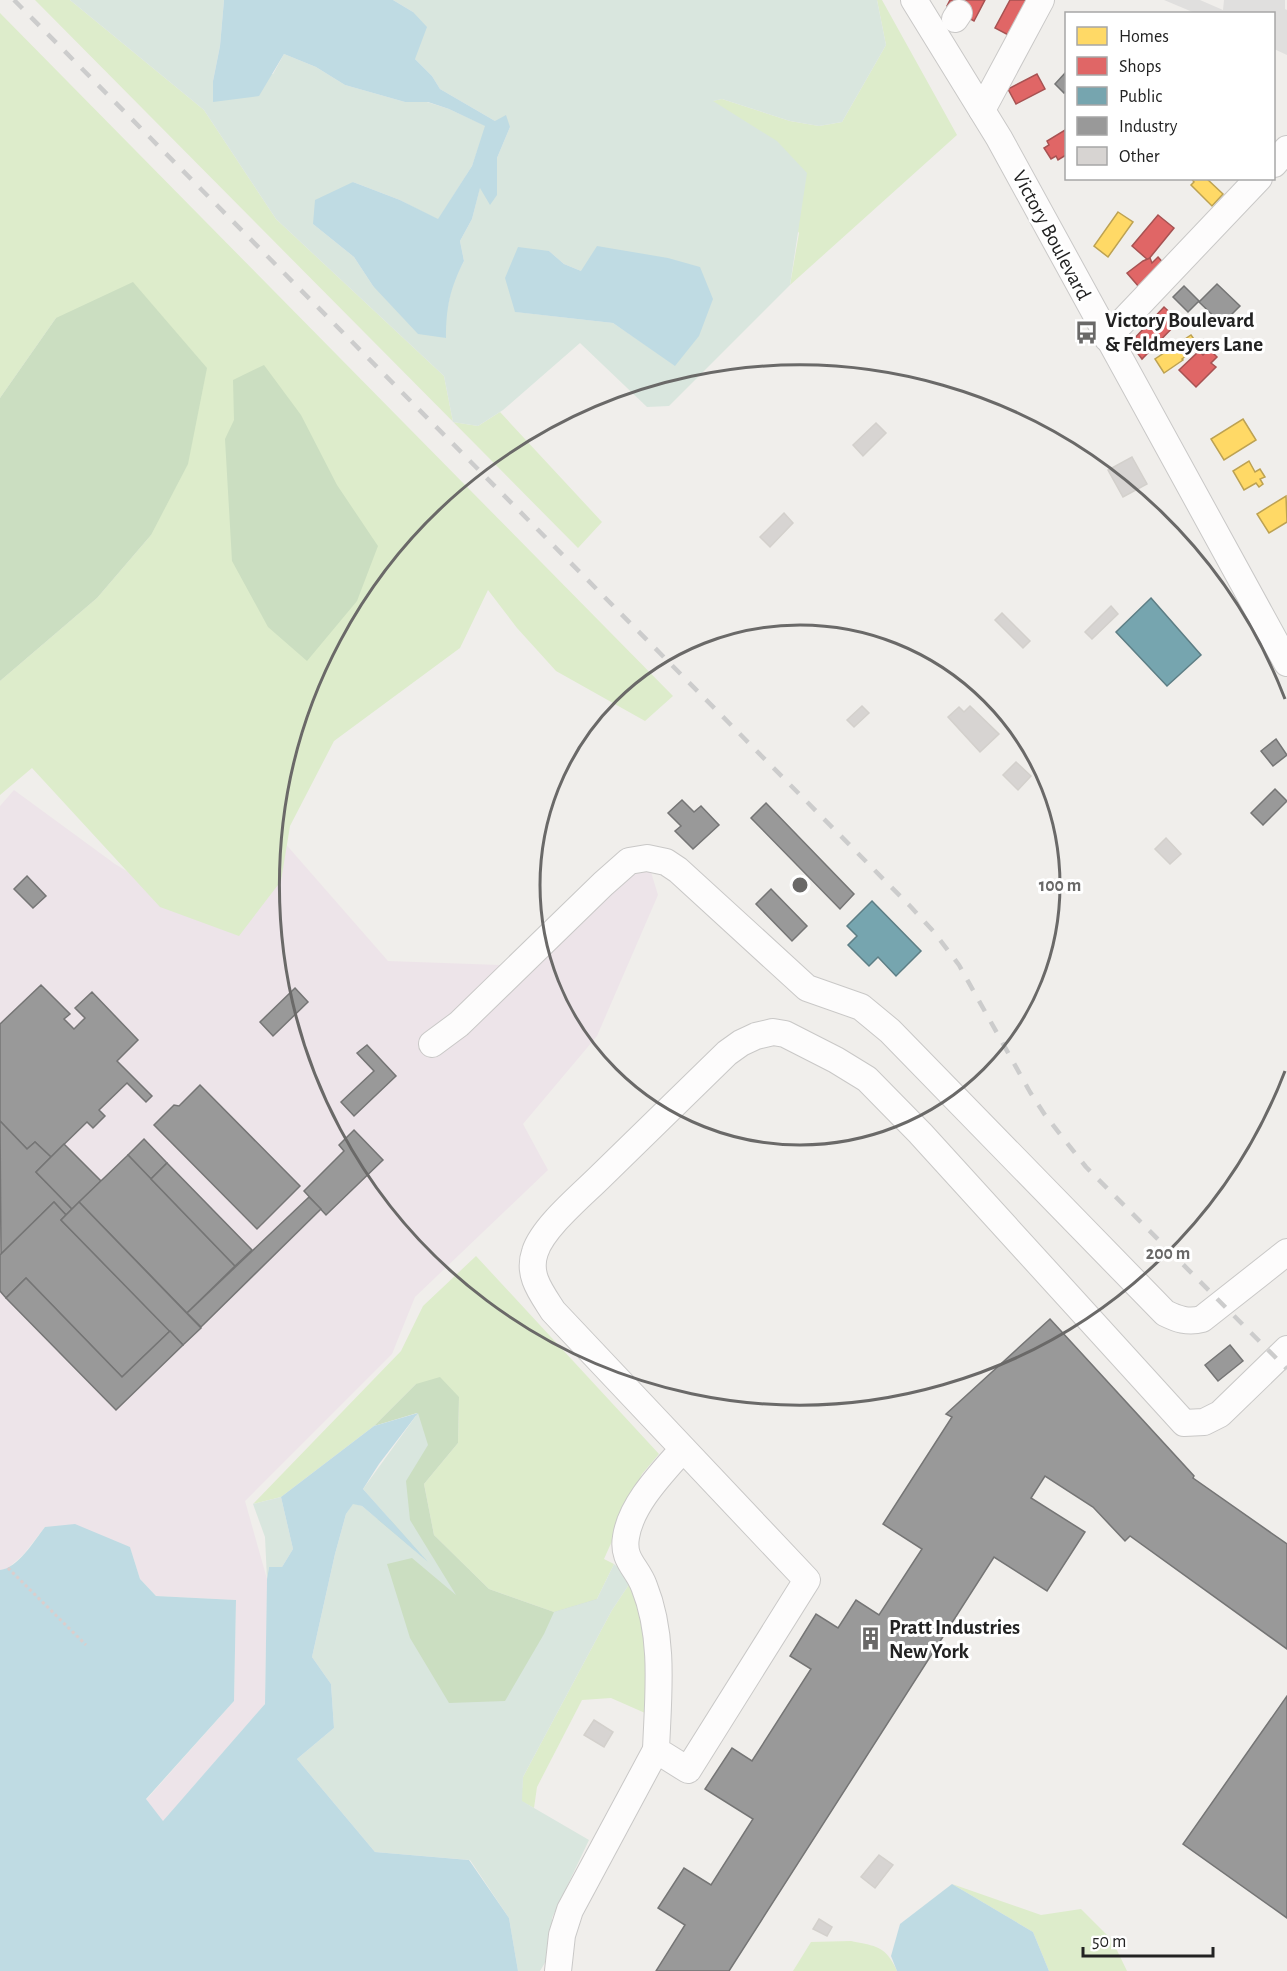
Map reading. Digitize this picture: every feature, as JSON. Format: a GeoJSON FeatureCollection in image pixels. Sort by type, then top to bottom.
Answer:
{"type":"FeatureCollection","features":[{"type":"Feature","properties":{"kind":"street","name":"Victory Boulevard"},"geometry":{"type":"LineString","coordinates":[[914,0],[999,138],[1287,662]]}},
{"type":"Feature","properties":{"kind":"street"},"geometry":{"type":"LineString","coordinates":[[982,110],[1041,0]]}},
{"type":"Feature","properties":{"kind":"street"},"geometry":{"type":"LineString","coordinates":[[1275,163],[1287,149]]}},
{"type":"Feature","properties":{"kind":"street"},"geometry":{"type":"LineString","coordinates":[[1107,338],[1257,180]]}},
{"type":"Feature","properties":{"kind":"street"},"geometry":{"type":"LineString","coordinates":[[432,1044],[459,1024],[629,861],[647,858],[666,862],[678,870],[807,988],[861,1007],[890,1031],[1165,1313],[1186,1321],[1194,1322],[1202,1319],[1287,1252]]}},
{"type":"Feature","properties":{"kind":"street"},"geometry":{"type":"LineString","coordinates":[[656,1750],[688,1770],[807,1580],[553,1311],[537,1287],[533,1275],[534,1253],[545,1234],[565,1211],[741,1042],[773,1032],[785,1034],[867,1079],[920,1133],[1184,1423],[1204,1422],[1220,1414],[1287,1349]]}},
{"type":"Feature","properties":{"kind":"street"},"geometry":{"type":"LineString","coordinates":[[558,1971],[562,1935],[570,1910],[656,1750],[659,1664],[653,1620],[644,1586],[625,1555],[626,1536],[650,1485],[683,1449]]}},
{"type":"Feature","properties":{"kind":"path"},"geometry":{"type":"LineString","coordinates":[[8,1568],[86,1644]]}},
{"type":"Feature","properties":{"kind":"shaded area"},"geometry":{"type":"Polygon","coordinates":[[[70,0],[224,0],[220,46],[213,81],[273,74],[284,54],[316,67],[345,85],[405,102],[427,102],[449,109],[486,126],[472,166],[438,220],[400,200],[353,182],[313,224],[354,257],[373,286],[445,338],[446,314],[453,282],[464,261],[460,241],[472,219],[480,187],[497,195],[497,158],[510,127],[495,121],[440,89],[432,76],[415,59],[413,12],[393,0],[877,0],[886,45],[842,122],[819,126],[790,121],[722,99],[713,101],[777,141],[807,173],[790,285],[669,406],[647,407],[580,343],[503,410],[478,426],[453,422],[444,376],[276,219],[204,110],[70,0]],[[549,251],[516,312],[613,323],[675,365],[581,271],[564,264],[549,251]]]}},
{"type":"Feature","properties":{"kind":"shaded area"},"geometry":{"type":"Polygon","coordinates":[[[1164,0],[1200,0],[1223,10],[1224,0],[1285,0],[1287,55],[1275,49],[1275,12],[1193,12],[1164,0]]]}},
{"type":"Feature","properties":{"kind":"shaded area"},"geometry":{"type":"Polygon","coordinates":[[[14,790],[115,864],[221,928],[283,841],[388,961],[500,965],[644,849],[658,895],[597,1036],[523,1124],[548,1170],[415,1297],[392,1354],[245,1501],[267,1579],[265,1704],[163,1822],[146,1800],[234,1701],[236,1600],[156,1596],[140,1579],[130,1547],[45,1527],[23,1555],[8,1568],[0,1570],[0,806],[14,790]]]}},
{"type":"Feature","properties":{"kind":"shaded area"},"geometry":{"type":"Polygon","coordinates":[[[418,1413],[428,1445],[406,1481],[410,1520],[456,1595],[412,1558],[387,1564],[410,1638],[449,1703],[505,1701],[544,1634],[554,1612],[597,1599],[614,1564],[629,1577],[628,1586],[612,1610],[523,1777],[522,1801],[589,1840],[552,1918],[552,1951],[540,1971],[518,1971],[509,1918],[470,1860],[375,1852],[297,1759],[334,1728],[331,1684],[312,1657],[335,1554],[346,1514],[353,1503],[362,1506],[423,1557],[363,1489],[418,1413]]]}},
{"type":"Feature","properties":{"kind":"shaded area"},"geometry":{"type":"Polygon","coordinates":[[[281,1497],[293,1549],[282,1567],[269,1567],[267,1579],[265,1537],[253,1504],[281,1497]]]}},
{"type":"Feature","properties":{"kind":"green space"},"geometry":{"type":"Polygon","coordinates":[[[35,0],[70,0],[204,110],[276,219],[444,376],[453,422],[35,0]]]}},
{"type":"Feature","properties":{"kind":"green space"},"geometry":{"type":"Polygon","coordinates":[[[877,0],[882,0],[957,135],[790,285],[799,233],[712,101],[722,99],[790,121],[819,126],[842,122],[886,45],[877,0]]]}},
{"type":"Feature","properties":{"kind":"green space"},"geometry":{"type":"Polygon","coordinates":[[[0,13],[673,696],[645,721],[556,671],[517,628],[488,590],[460,648],[334,741],[290,826],[281,881],[239,936],[160,907],[32,768],[0,795],[0,681],[97,598],[151,535],[56,318],[0,398],[0,13]]]}},
{"type":"Feature","properties":{"kind":"green space"},"geometry":{"type":"Polygon","coordinates":[[[133,282],[207,368],[188,464],[151,535],[97,598],[0,681],[0,398],[56,318],[133,282]]]}},
{"type":"Feature","properties":{"kind":"green space"},"geometry":{"type":"Polygon","coordinates":[[[264,365],[301,415],[337,485],[378,546],[357,601],[307,661],[268,627],[232,561],[225,439],[234,420],[233,380],[264,365]]]}},
{"type":"Feature","properties":{"kind":"green space"},"geometry":{"type":"Polygon","coordinates":[[[500,412],[602,522],[578,548],[453,422],[478,426],[500,412]]]}},
{"type":"Feature","properties":{"kind":"green space"},"geometry":{"type":"Polygon","coordinates":[[[476,1256],[659,1454],[642,1474],[604,1559],[614,1564],[597,1599],[554,1612],[489,1589],[434,1535],[424,1484],[458,1443],[459,1397],[416,1384],[374,1426],[281,1497],[253,1504],[401,1351],[423,1306],[476,1256]]]}},
{"type":"Feature","properties":{"kind":"green space"},"geometry":{"type":"Polygon","coordinates":[[[440,1377],[459,1397],[458,1443],[424,1484],[434,1535],[489,1589],[554,1612],[597,1599],[480,1807],[346,1514],[390,1521],[417,1413],[374,1426],[416,1384],[440,1377]]]}},
{"type":"Feature","properties":{"kind":"green space"},"geometry":{"type":"Polygon","coordinates":[[[629,1577],[643,1612],[649,1657],[645,1713],[611,1698],[582,1700],[537,1787],[534,1808],[521,1801],[523,1777],[612,1610],[628,1586],[629,1577]]]}},
{"type":"Feature","properties":{"kind":"green space"},"geometry":{"type":"Polygon","coordinates":[[[952,1884],[1041,1915],[1081,1909],[1112,1940],[1127,1971],[1049,1971],[1033,1932],[952,1884]]]}},
{"type":"Feature","properties":{"kind":"green space"},"geometry":{"type":"Polygon","coordinates":[[[851,1941],[879,1948],[889,1956],[897,1971],[793,1971],[811,1942],[851,1941]]]}},
{"type":"Feature","properties":{"kind":"water"},"geometry":{"type":"Polygon","coordinates":[[[224,0],[393,0],[413,12],[427,27],[415,59],[432,76],[440,89],[495,121],[506,115],[510,127],[497,158],[497,195],[490,205],[480,188],[472,219],[460,241],[464,261],[450,298],[446,338],[418,334],[373,286],[354,257],[313,224],[315,200],[353,182],[400,200],[438,219],[472,166],[485,126],[428,102],[405,102],[345,85],[316,67],[284,54],[259,96],[213,102],[213,81],[220,46],[224,0]]]}},
{"type":"Feature","properties":{"kind":"water"},"geometry":{"type":"Polygon","coordinates":[[[597,246],[668,258],[700,267],[713,299],[699,336],[675,366],[613,323],[515,312],[505,278],[518,247],[549,251],[564,264],[581,271],[597,246]]]}},
{"type":"Feature","properties":{"kind":"water"},"geometry":{"type":"Polygon","coordinates":[[[418,1413],[363,1489],[428,1562],[362,1506],[353,1504],[346,1514],[312,1657],[331,1684],[334,1728],[297,1759],[375,1852],[469,1860],[509,1918],[518,1971],[0,1971],[0,1570],[19,1559],[45,1527],[75,1524],[130,1547],[140,1579],[156,1596],[236,1600],[234,1701],[146,1799],[163,1821],[265,1704],[269,1567],[282,1567],[293,1549],[281,1497],[374,1426],[418,1413]]]}},
{"type":"Feature","properties":{"kind":"water"},"geometry":{"type":"Polygon","coordinates":[[[952,1884],[1033,1932],[1049,1971],[897,1971],[891,1956],[900,1924],[952,1884]]]}},
{"type":"Feature","properties":{"kind":"building: Homes"},"geometry":{"type":"Polygon","coordinates":[[[1192,180],[1208,180],[1223,194],[1212,206],[1191,185],[1194,182],[1192,180]]]}},
{"type":"Feature","properties":{"kind":"building: Homes"},"geometry":{"type":"Polygon","coordinates":[[[1118,212],[1133,222],[1108,257],[1094,246],[1118,212]]]}},
{"type":"Feature","properties":{"kind":"building: Homes"},"geometry":{"type":"Polygon","coordinates":[[[1191,335],[1199,346],[1164,373],[1155,359],[1191,335]]]}},
{"type":"Feature","properties":{"kind":"building: Homes"},"geometry":{"type":"Polygon","coordinates":[[[1243,419],[1256,440],[1224,460],[1211,439],[1243,419]]]}},
{"type":"Feature","properties":{"kind":"building: Homes"},"geometry":{"type":"Polygon","coordinates":[[[1249,461],[1255,472],[1260,469],[1265,477],[1260,479],[1263,484],[1259,487],[1256,483],[1244,490],[1233,471],[1249,461]]]}},
{"type":"Feature","properties":{"kind":"building: Homes"},"geometry":{"type":"Polygon","coordinates":[[[1286,496],[1287,522],[1269,533],[1257,514],[1286,496]]]}},
{"type":"Feature","properties":{"kind":"building: Shops"},"geometry":{"type":"Polygon","coordinates":[[[950,0],[985,0],[974,21],[947,6],[950,0]]]}},
{"type":"Feature","properties":{"kind":"building: Shops"},"geometry":{"type":"Polygon","coordinates":[[[1010,0],[1036,0],[1016,39],[995,28],[1010,0]]]}},
{"type":"Feature","properties":{"kind":"building: Shops"},"geometry":{"type":"Polygon","coordinates":[[[1037,74],[1045,89],[1016,104],[1008,89],[1037,74]]]}},
{"type":"Feature","properties":{"kind":"building: Shops"},"geometry":{"type":"Polygon","coordinates":[[[1065,130],[1065,156],[1058,160],[1056,156],[1051,159],[1044,148],[1049,145],[1047,141],[1065,130]]]}},
{"type":"Feature","properties":{"kind":"building: Shops"},"geometry":{"type":"Polygon","coordinates":[[[1158,215],[1174,228],[1148,260],[1132,246],[1158,215]]]}},
{"type":"Feature","properties":{"kind":"building: Shops"},"geometry":{"type":"Polygon","coordinates":[[[1158,257],[1165,265],[1139,287],[1127,273],[1143,261],[1150,258],[1152,263],[1158,257]]]}},
{"type":"Feature","properties":{"kind":"building: Shops"},"geometry":{"type":"Polygon","coordinates":[[[1164,307],[1179,321],[1142,359],[1130,343],[1164,307]]]}},
{"type":"Feature","properties":{"kind":"building: Shops"},"geometry":{"type":"Polygon","coordinates":[[[1209,349],[1217,357],[1211,363],[1216,367],[1196,387],[1179,370],[1199,351],[1203,355],[1209,349]]]}},
{"type":"Feature","properties":{"kind":"building: Public"},"geometry":{"type":"Polygon","coordinates":[[[1151,598],[1201,655],[1167,686],[1116,632],[1151,598]]]}},
{"type":"Feature","properties":{"kind":"building: Public"},"geometry":{"type":"Polygon","coordinates":[[[872,901],[921,951],[896,976],[878,957],[869,966],[848,945],[857,936],[847,926],[872,901]]]}},
{"type":"Feature","properties":{"kind":"building: Industry"},"geometry":{"type":"Polygon","coordinates":[[[1065,73],[1064,93],[1055,84],[1065,73]]]}},
{"type":"Feature","properties":{"kind":"building: Industry"},"geometry":{"type":"Polygon","coordinates":[[[1217,284],[1240,306],[1222,324],[1199,302],[1217,284]]]}},
{"type":"Feature","properties":{"kind":"building: Industry"},"geometry":{"type":"Polygon","coordinates":[[[1184,286],[1199,301],[1188,312],[1173,297],[1184,286]]]}},
{"type":"Feature","properties":{"kind":"building: Industry"},"geometry":{"type":"Polygon","coordinates":[[[1276,739],[1287,755],[1273,766],[1261,751],[1276,739]]]}},
{"type":"Feature","properties":{"kind":"building: Industry"},"geometry":{"type":"Polygon","coordinates":[[[1275,789],[1287,801],[1263,825],[1251,813],[1275,789]]]}},
{"type":"Feature","properties":{"kind":"building: Industry"},"geometry":{"type":"Polygon","coordinates":[[[682,800],[694,812],[701,806],[719,825],[693,849],[675,831],[681,826],[668,813],[682,800]]]}},
{"type":"Feature","properties":{"kind":"building: Industry"},"geometry":{"type":"Polygon","coordinates":[[[766,803],[854,894],[840,909],[751,818],[766,803]]]}},
{"type":"Feature","properties":{"kind":"building: Industry"},"geometry":{"type":"Polygon","coordinates":[[[27,876],[46,896],[33,908],[14,889],[27,876]]]}},
{"type":"Feature","properties":{"kind":"building: Industry"},"geometry":{"type":"Polygon","coordinates":[[[771,889],[807,926],[792,941],[756,904],[771,889]]]}},
{"type":"Feature","properties":{"kind":"building: Industry"},"geometry":{"type":"Polygon","coordinates":[[[41,985],[70,1014],[64,1019],[74,1029],[85,1018],[75,1008],[92,992],[138,1040],[117,1061],[152,1096],[146,1102],[127,1083],[99,1110],[105,1116],[93,1128],[87,1122],[51,1157],[35,1142],[27,1149],[0,1121],[0,1024],[41,985]]]}},
{"type":"Feature","properties":{"kind":"building: Industry"},"geometry":{"type":"Polygon","coordinates":[[[295,988],[308,1002],[273,1036],[260,1022],[295,988]]]}},
{"type":"Feature","properties":{"kind":"building: Industry"},"geometry":{"type":"Polygon","coordinates":[[[367,1045],[396,1076],[354,1116],[341,1102],[374,1071],[357,1053],[367,1045]]]}},
{"type":"Feature","properties":{"kind":"building: Industry"},"geometry":{"type":"Polygon","coordinates":[[[200,1085],[300,1186],[257,1229],[154,1125],[174,1105],[179,1106],[200,1085]]]}},
{"type":"Feature","properties":{"kind":"building: Industry"},"geometry":{"type":"Polygon","coordinates":[[[0,1121],[27,1149],[35,1142],[51,1157],[36,1172],[72,1209],[66,1215],[54,1202],[1,1254],[0,1121]]]}},
{"type":"Feature","properties":{"kind":"building: Industry"},"geometry":{"type":"Polygon","coordinates":[[[354,1130],[383,1160],[326,1215],[304,1191],[344,1151],[339,1145],[354,1130]]]}},
{"type":"Feature","properties":{"kind":"building: Industry"},"geometry":{"type":"Polygon","coordinates":[[[144,1139],[167,1163],[151,1179],[128,1155],[144,1139]]]}},
{"type":"Feature","properties":{"kind":"building: Industry"},"geometry":{"type":"Polygon","coordinates":[[[64,1144],[101,1181],[72,1209],[36,1172],[64,1144]]]}},
{"type":"Feature","properties":{"kind":"building: Industry"},"geometry":{"type":"Polygon","coordinates":[[[128,1155],[235,1266],[187,1313],[79,1202],[128,1155]]]}},
{"type":"Feature","properties":{"kind":"building: Industry"},"geometry":{"type":"Polygon","coordinates":[[[167,1163],[252,1250],[235,1266],[151,1179],[167,1163]]]}},
{"type":"Feature","properties":{"kind":"building: Industry"},"geometry":{"type":"Polygon","coordinates":[[[309,1197],[321,1209],[201,1327],[187,1313],[309,1197]]]}},
{"type":"Feature","properties":{"kind":"building: Industry"},"geometry":{"type":"Polygon","coordinates":[[[54,1202],[66,1215],[61,1220],[170,1331],[122,1377],[26,1278],[6,1298],[0,1291],[0,1255],[54,1202]]]}},
{"type":"Feature","properties":{"kind":"building: Industry"},"geometry":{"type":"Polygon","coordinates":[[[79,1202],[201,1328],[183,1345],[61,1220],[79,1202]]]}},
{"type":"Feature","properties":{"kind":"building: Industry"},"geometry":{"type":"Polygon","coordinates":[[[26,1278],[122,1377],[170,1331],[183,1345],[116,1410],[6,1298],[26,1278]]]}},
{"type":"Feature","properties":{"kind":"building: Industry","name":"Pratt Industries New York"},"geometry":{"type":"Polygon","coordinates":[[[1050,1319],[1194,1476],[1193,1478],[1287,1544],[1287,1649],[1130,1536],[1125,1541],[1093,1507],[1045,1476],[1031,1498],[1085,1532],[1047,1591],[994,1557],[729,1971],[656,1971],[685,1925],[658,1908],[684,1868],[711,1885],[753,1819],[705,1789],[732,1748],[752,1761],[811,1669],[790,1656],[816,1614],[838,1628],[856,1600],[879,1615],[922,1549],[883,1524],[952,1417],[946,1414],[1050,1319]]]}},
{"type":"Feature","properties":{"kind":"building: Industry"},"geometry":{"type":"Polygon","coordinates":[[[1230,1345],[1243,1361],[1218,1381],[1205,1365],[1230,1345]]]}},
{"type":"Feature","properties":{"kind":"building: Industry"},"geometry":{"type":"Polygon","coordinates":[[[1287,1696],[1287,1918],[1183,1844],[1287,1696]]]}},
{"type":"Feature","properties":{"kind":"building: Other"},"geometry":{"type":"Polygon","coordinates":[[[876,423],[886,433],[863,456],[853,445],[876,423]]]}},
{"type":"Feature","properties":{"kind":"building: Other"},"geometry":{"type":"Polygon","coordinates":[[[1132,457],[1147,484],[1123,497],[1108,470],[1132,457]]]}},
{"type":"Feature","properties":{"kind":"building: Other"},"geometry":{"type":"Polygon","coordinates":[[[784,513],[793,523],[770,547],[760,537],[784,513]]]}},
{"type":"Feature","properties":{"kind":"building: Other"},"geometry":{"type":"Polygon","coordinates":[[[1111,606],[1118,614],[1092,639],[1085,632],[1111,606]]]}},
{"type":"Feature","properties":{"kind":"building: Other"},"geometry":{"type":"Polygon","coordinates":[[[1002,613],[1030,641],[1023,648],[995,620],[1002,613]]]}},
{"type":"Feature","properties":{"kind":"building: Other"},"geometry":{"type":"Polygon","coordinates":[[[862,706],[869,713],[854,727],[847,720],[862,706]]]}},
{"type":"Feature","properties":{"kind":"building: Other"},"geometry":{"type":"Polygon","coordinates":[[[970,706],[999,734],[980,752],[948,717],[959,707],[964,712],[970,706]]]}},
{"type":"Feature","properties":{"kind":"building: Other"},"geometry":{"type":"Polygon","coordinates":[[[1016,762],[1031,776],[1018,790],[1003,775],[1016,762]]]}},
{"type":"Feature","properties":{"kind":"building: Other"},"geometry":{"type":"Polygon","coordinates":[[[1166,838],[1181,854],[1170,864],[1155,849],[1166,838]]]}},
{"type":"Feature","properties":{"kind":"building: Other"},"geometry":{"type":"Polygon","coordinates":[[[594,1720],[613,1732],[604,1747],[584,1735],[594,1720]]]}},
{"type":"Feature","properties":{"kind":"building: Other"},"geometry":{"type":"Polygon","coordinates":[[[879,1855],[893,1865],[875,1888],[861,1877],[879,1855]]]}},
{"type":"Feature","properties":{"kind":"building: Other"},"geometry":{"type":"Polygon","coordinates":[[[819,1919],[832,1927],[827,1936],[813,1929],[819,1919]]]}},
{"type":"Feature","properties":{"kind":"railway"},"geometry":{"type":"LineString","coordinates":[[14,0],[911,907],[959,965],[1030,1092],[1086,1167],[1287,1369]]}},
{"type":"Feature","properties":{"kind":"place","name":"Victory Boulevard & Feldmeyers Lane"},"geometry":{"type":"Point","coordinates":[1087,332]}},
{"type":"Feature","properties":{"kind":"place","name":"Pratt Industries New York"},"geometry":{"type":"Point","coordinates":[871,1639]}}]}
